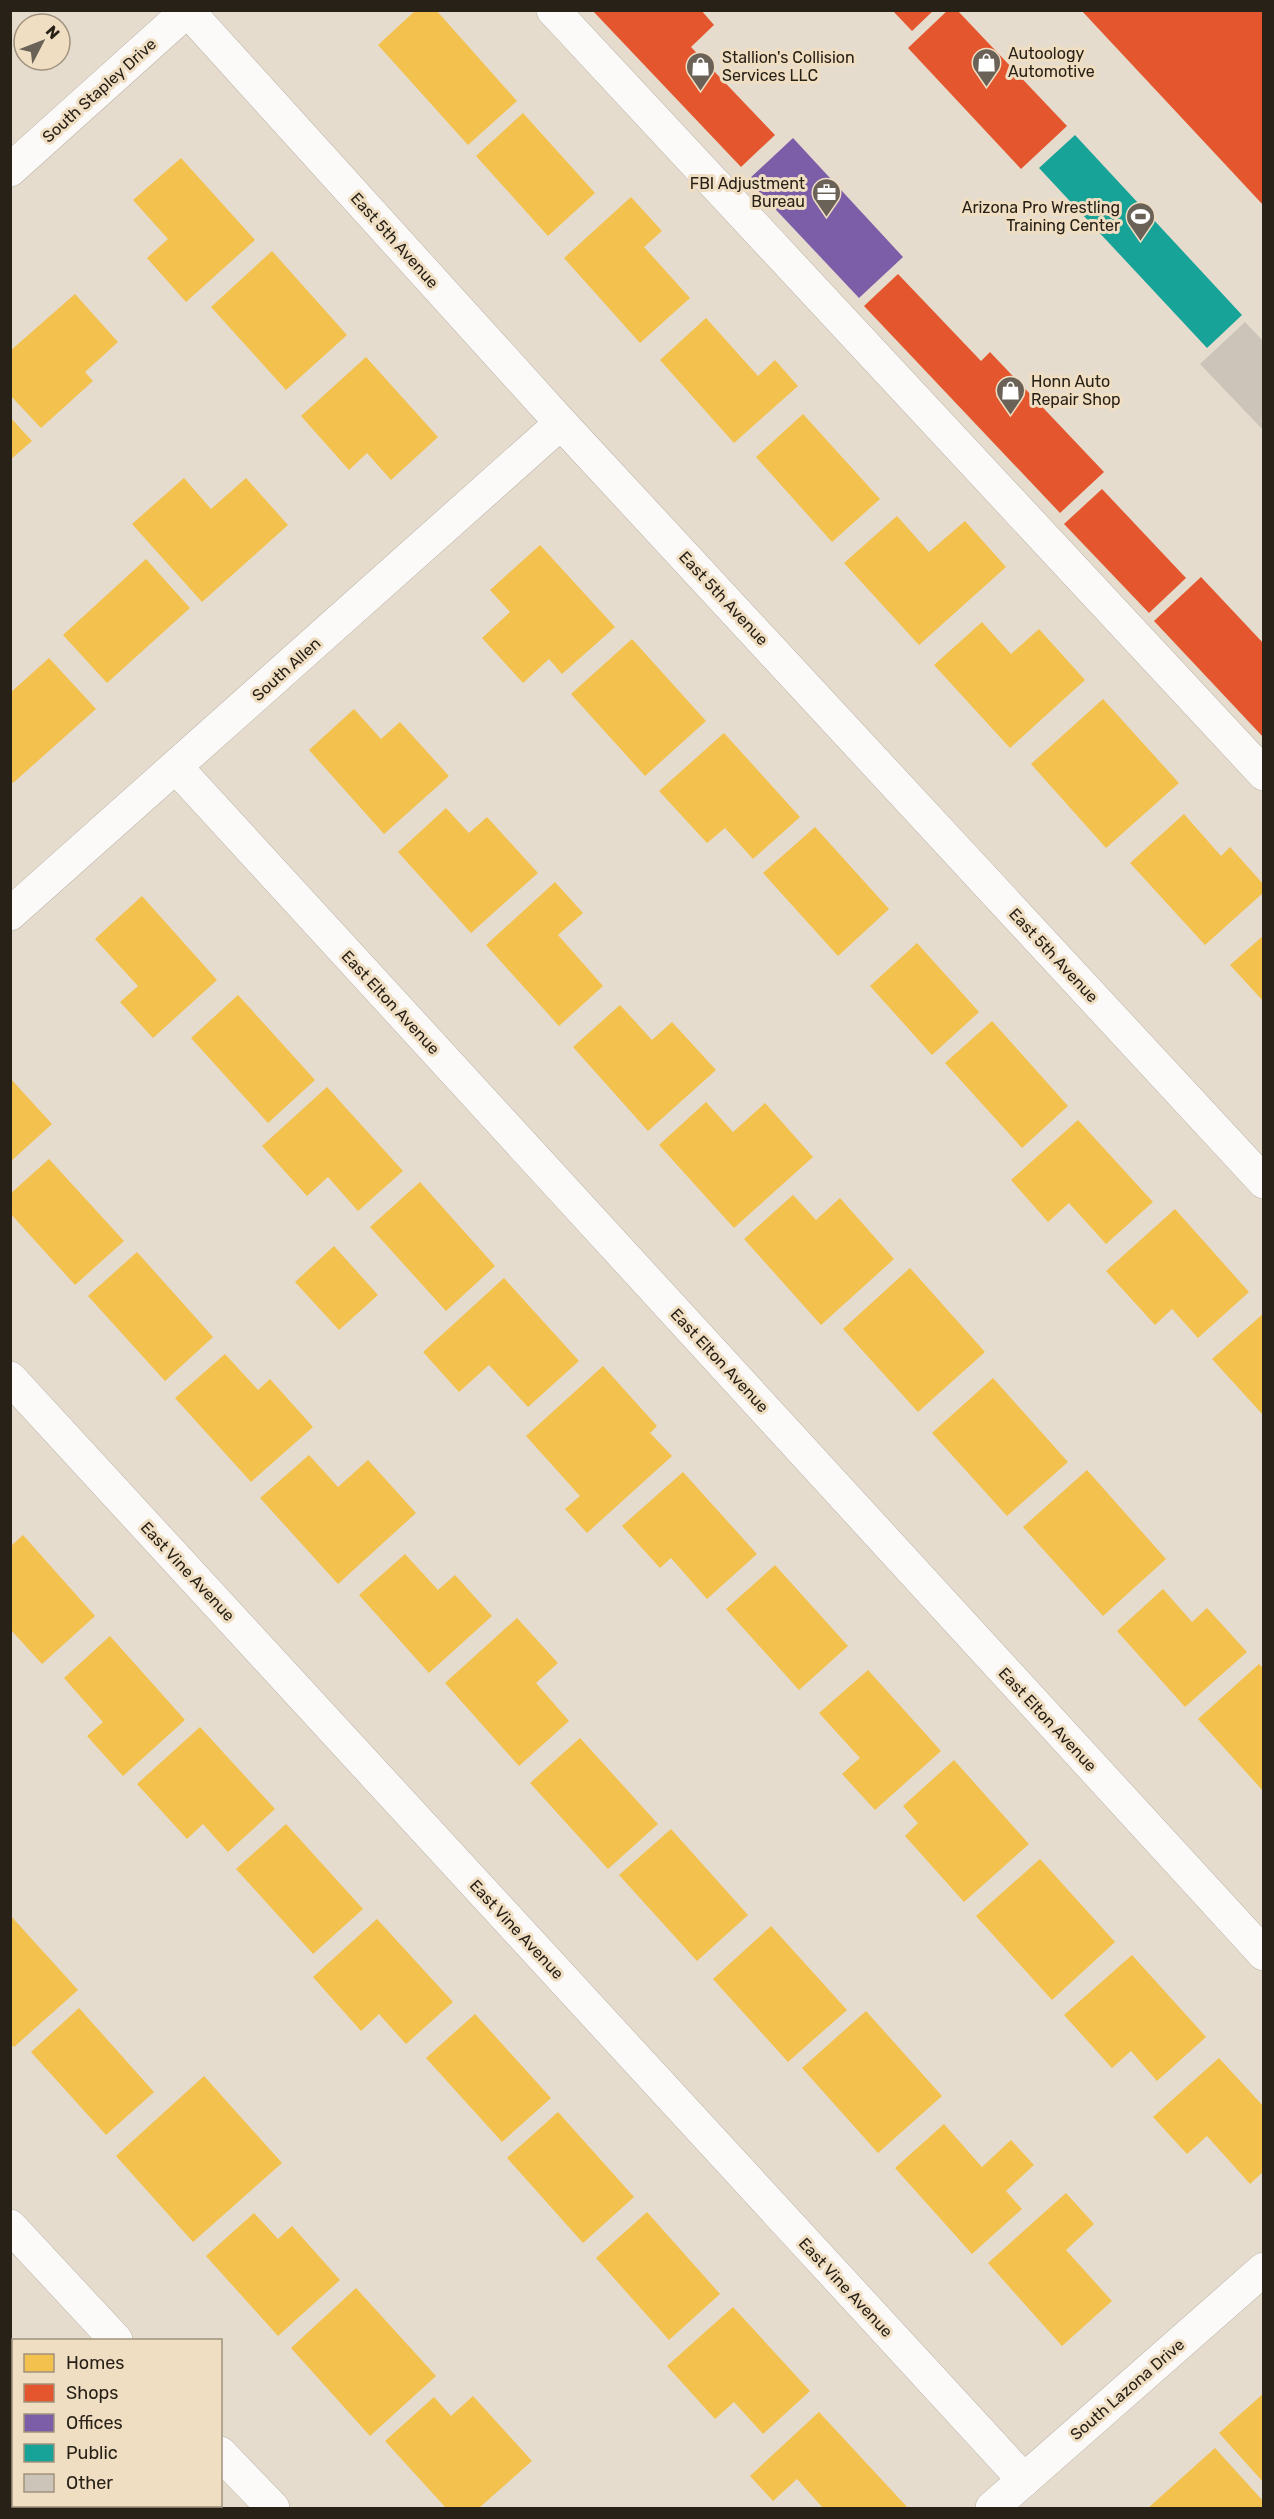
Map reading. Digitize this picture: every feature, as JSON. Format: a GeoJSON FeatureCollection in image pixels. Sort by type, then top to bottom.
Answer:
{"type":"FeatureCollection","features":[{"type":"Feature","properties":{"kind":"street"},"geometry":{"type":"LineString","coordinates":[[553,10],[1263,774]]}},
{"type":"Feature","properties":{"kind":"street","name":"South Stapley Drive"},"geometry":{"type":"LineString","coordinates":[[10,170],[188,11]]}},
{"type":"Feature","properties":{"kind":"street","name":"East 5th Avenue"},"geometry":{"type":"LineString","coordinates":[[188,11],[561,423],[1263,1182]]}},
{"type":"Feature","properties":{"kind":"street","name":"South Allen"},"geometry":{"type":"LineString","coordinates":[[10,914],[561,423]]}},
{"type":"Feature","properties":{"kind":"street","name":"East Elton Avenue"},"geometry":{"type":"LineString","coordinates":[[176,767],[1263,1954]]}},
{"type":"Feature","properties":{"kind":"street","name":"East Vine Avenue"},"geometry":{"type":"LineString","coordinates":[[10,1378],[1024,2480]]}},
{"type":"Feature","properties":{"kind":"street"},"geometry":{"type":"LineString","coordinates":[[10,2226],[115,2339]]}},
{"type":"Feature","properties":{"kind":"street","name":"South Lazona Drive"},"geometry":{"type":"LineString","coordinates":[[992,2508],[1263,2269]]}},
{"type":"Feature","properties":{"kind":"street"},"geometry":{"type":"LineString","coordinates":[[222,2455],[273,2508]]}},
{"type":"Feature","properties":{"kind":"building: Homes"},"geometry":{"type":"Polygon","coordinates":[[[416,10],[436,10],[517,101],[468,145],[378,45],[416,10]]]}},
{"type":"Feature","properties":{"kind":"building: Homes"},"geometry":{"type":"Polygon","coordinates":[[[523,113],[595,193],[548,236],[476,156],[523,113]]]}},
{"type":"Feature","properties":{"kind":"building: Homes"},"geometry":{"type":"Polygon","coordinates":[[[181,158],[255,240],[186,302],[147,258],[168,239],[133,200],[181,158]]]}},
{"type":"Feature","properties":{"kind":"building: Homes"},"geometry":{"type":"Polygon","coordinates":[[[631,197],[662,231],[644,247],[690,298],[640,343],[564,258],[631,197]]]}},
{"type":"Feature","properties":{"kind":"building: Homes"},"geometry":{"type":"Polygon","coordinates":[[[272,251],[347,335],[286,390],[211,307],[272,251]]]}},
{"type":"Feature","properties":{"kind":"building: Homes"},"geometry":{"type":"Polygon","coordinates":[[[75,294],[118,342],[85,372],[93,381],[41,428],[10,395],[10,351],[75,294]]]}},
{"type":"Feature","properties":{"kind":"building: Homes"},"geometry":{"type":"Polygon","coordinates":[[[706,318],[758,376],[775,360],[798,386],[734,443],[660,360],[706,318]]]}},
{"type":"Feature","properties":{"kind":"building: Homes"},"geometry":{"type":"Polygon","coordinates":[[[366,357],[438,437],[391,480],[367,453],[349,470],[301,416],[366,357]]]}},
{"type":"Feature","properties":{"kind":"building: Homes"},"geometry":{"type":"Polygon","coordinates":[[[803,414],[880,499],[832,542],[756,457],[803,414]]]}},
{"type":"Feature","properties":{"kind":"building: Homes"},"geometry":{"type":"Polygon","coordinates":[[[10,417],[32,441],[10,460],[10,417]]]}},
{"type":"Feature","properties":{"kind":"building: Homes"},"geometry":{"type":"Polygon","coordinates":[[[184,478],[211,509],[246,478],[288,525],[202,602],[132,524],[184,478]]]}},
{"type":"Feature","properties":{"kind":"building: Homes"},"geometry":{"type":"Polygon","coordinates":[[[897,516],[929,552],[965,521],[1006,567],[919,645],[844,563],[897,516]]]}},
{"type":"Feature","properties":{"kind":"building: Homes"},"geometry":{"type":"Polygon","coordinates":[[[540,545],[615,627],[562,674],[549,659],[523,683],[482,638],[510,612],[490,590],[540,545]]]}},
{"type":"Feature","properties":{"kind":"building: Homes"},"geometry":{"type":"Polygon","coordinates":[[[146,559],[190,608],[107,683],[63,635],[146,559]]]}},
{"type":"Feature","properties":{"kind":"building: Homes"},"geometry":{"type":"Polygon","coordinates":[[[982,622],[1011,654],[1039,629],[1085,680],[1010,748],[934,665],[982,622]]]}},
{"type":"Feature","properties":{"kind":"building: Homes"},"geometry":{"type":"Polygon","coordinates":[[[632,639],[706,721],[645,776],[571,694],[632,639]]]}},
{"type":"Feature","properties":{"kind":"building: Homes"},"geometry":{"type":"Polygon","coordinates":[[[49,658],[96,709],[13,783],[10,780],[10,693],[49,658]]]}},
{"type":"Feature","properties":{"kind":"building: Homes"},"geometry":{"type":"Polygon","coordinates":[[[1103,699],[1179,783],[1106,848],[1031,764],[1103,699]]]}},
{"type":"Feature","properties":{"kind":"building: Homes"},"geometry":{"type":"Polygon","coordinates":[[[354,709],[381,739],[400,722],[449,776],[384,834],[309,750],[354,709]]]}},
{"type":"Feature","properties":{"kind":"building: Homes"},"geometry":{"type":"Polygon","coordinates":[[[724,733],[800,817],[753,859],[725,828],[707,843],[659,791],[724,733]]]}},
{"type":"Feature","properties":{"kind":"building: Homes"},"geometry":{"type":"Polygon","coordinates":[[[446,808],[469,833],[487,817],[538,873],[471,933],[398,852],[446,808]]]}},
{"type":"Feature","properties":{"kind":"building: Homes"},"geometry":{"type":"Polygon","coordinates":[[[1184,814],[1221,856],[1230,847],[1264,885],[1264,892],[1205,945],[1130,863],[1184,814]]]}},
{"type":"Feature","properties":{"kind":"building: Homes"},"geometry":{"type":"Polygon","coordinates":[[[815,827],[889,909],[838,956],[763,873],[815,827]]]}},
{"type":"Feature","properties":{"kind":"building: Homes"},"geometry":{"type":"Polygon","coordinates":[[[555,882],[583,913],[558,935],[603,986],[559,1026],[486,945],[555,882]]]}},
{"type":"Feature","properties":{"kind":"building: Homes"},"geometry":{"type":"Polygon","coordinates":[[[142,896],[217,980],[153,1038],[120,1002],[138,986],[95,939],[142,896]]]}},
{"type":"Feature","properties":{"kind":"building: Homes"},"geometry":{"type":"Polygon","coordinates":[[[1264,935],[1264,1002],[1230,965],[1264,935]]]}},
{"type":"Feature","properties":{"kind":"building: Homes"},"geometry":{"type":"Polygon","coordinates":[[[917,943],[979,1012],[932,1055],[870,986],[917,943]]]}},
{"type":"Feature","properties":{"kind":"building: Homes"},"geometry":{"type":"Polygon","coordinates":[[[238,995],[315,1080],[268,1123],[191,1038],[238,995]]]}},
{"type":"Feature","properties":{"kind":"building: Homes"},"geometry":{"type":"Polygon","coordinates":[[[620,1005],[652,1040],[672,1022],[716,1070],[648,1131],[573,1047],[620,1005]]]}},
{"type":"Feature","properties":{"kind":"building: Homes"},"geometry":{"type":"Polygon","coordinates":[[[992,1021],[1068,1106],[1022,1148],[945,1063],[992,1021]]]}},
{"type":"Feature","properties":{"kind":"building: Homes"},"geometry":{"type":"Polygon","coordinates":[[[10,1078],[52,1124],[10,1162],[10,1078]]]}},
{"type":"Feature","properties":{"kind":"building: Homes"},"geometry":{"type":"Polygon","coordinates":[[[327,1087],[403,1171],[358,1211],[328,1177],[307,1196],[262,1146],[327,1087]]]}},
{"type":"Feature","properties":{"kind":"building: Homes"},"geometry":{"type":"Polygon","coordinates":[[[706,1102],[733,1132],[765,1103],[813,1157],[734,1228],[659,1145],[706,1102]]]}},
{"type":"Feature","properties":{"kind":"building: Homes"},"geometry":{"type":"Polygon","coordinates":[[[1078,1120],[1153,1202],[1106,1244],[1069,1203],[1048,1222],[1011,1180],[1078,1120]]]}},
{"type":"Feature","properties":{"kind":"building: Homes"},"geometry":{"type":"Polygon","coordinates":[[[49,1159],[124,1241],[75,1285],[10,1213],[10,1194],[49,1159]]]}},
{"type":"Feature","properties":{"kind":"building: Homes"},"geometry":{"type":"Polygon","coordinates":[[[420,1182],[495,1266],[446,1311],[370,1227],[420,1182]]]}},
{"type":"Feature","properties":{"kind":"building: Homes"},"geometry":{"type":"Polygon","coordinates":[[[793,1195],[816,1220],[840,1198],[894,1259],[821,1325],[744,1239],[793,1195]]]}},
{"type":"Feature","properties":{"kind":"building: Homes"},"geometry":{"type":"Polygon","coordinates":[[[1175,1209],[1249,1292],[1198,1338],[1172,1309],[1155,1325],[1106,1271],[1175,1209]]]}},
{"type":"Feature","properties":{"kind":"building: Homes"},"geometry":{"type":"Polygon","coordinates":[[[334,1246],[378,1295],[339,1330],[295,1282],[334,1246]]]}},
{"type":"Feature","properties":{"kind":"building: Homes"},"geometry":{"type":"Polygon","coordinates":[[[137,1252],[213,1337],[165,1381],[88,1296],[137,1252]]]}},
{"type":"Feature","properties":{"kind":"building: Homes"},"geometry":{"type":"Polygon","coordinates":[[[910,1268],[985,1352],[918,1412],[843,1329],[910,1268]]]}},
{"type":"Feature","properties":{"kind":"building: Homes"},"geometry":{"type":"Polygon","coordinates":[[[504,1278],[579,1361],[528,1407],[489,1365],[459,1392],[423,1352],[504,1278]]]}},
{"type":"Feature","properties":{"kind":"building: Homes"},"geometry":{"type":"Polygon","coordinates":[[[1264,1313],[1264,1416],[1212,1359],[1264,1313]]]}},
{"type":"Feature","properties":{"kind":"building: Homes"},"geometry":{"type":"Polygon","coordinates":[[[225,1354],[258,1390],[270,1379],[313,1427],[251,1482],[175,1398],[225,1354]]]}},
{"type":"Feature","properties":{"kind":"building: Homes"},"geometry":{"type":"Polygon","coordinates":[[[603,1366],[657,1426],[650,1433],[672,1456],[587,1533],[565,1509],[580,1496],[526,1436],[603,1366]]]}},
{"type":"Feature","properties":{"kind":"building: Homes"},"geometry":{"type":"Polygon","coordinates":[[[993,1378],[1068,1462],[1007,1516],[932,1433],[993,1378]]]}},
{"type":"Feature","properties":{"kind":"building: Homes"},"geometry":{"type":"Polygon","coordinates":[[[309,1455],[338,1487],[368,1460],[416,1513],[338,1584],[260,1498],[309,1455]]]}},
{"type":"Feature","properties":{"kind":"building: Homes"},"geometry":{"type":"Polygon","coordinates":[[[1087,1470],[1166,1559],[1103,1616],[1023,1527],[1087,1470]]]}},
{"type":"Feature","properties":{"kind":"building: Homes"},"geometry":{"type":"Polygon","coordinates":[[[683,1472],[757,1554],[707,1599],[671,1558],[660,1568],[622,1526],[683,1472]]]}},
{"type":"Feature","properties":{"kind":"building: Homes"},"geometry":{"type":"Polygon","coordinates":[[[23,1535],[95,1616],[42,1664],[10,1629],[10,1547],[23,1535]]]}},
{"type":"Feature","properties":{"kind":"building: Homes"},"geometry":{"type":"Polygon","coordinates":[[[405,1554],[438,1590],[455,1575],[492,1616],[429,1673],[359,1595],[405,1554]]]}},
{"type":"Feature","properties":{"kind":"building: Homes"},"geometry":{"type":"Polygon","coordinates":[[[775,1565],[848,1646],[799,1690],[726,1609],[775,1565]]]}},
{"type":"Feature","properties":{"kind":"building: Homes"},"geometry":{"type":"Polygon","coordinates":[[[1163,1589],[1192,1622],[1207,1608],[1247,1652],[1185,1707],[1117,1631],[1163,1589]]]}},
{"type":"Feature","properties":{"kind":"building: Homes"},"geometry":{"type":"Polygon","coordinates":[[[517,1618],[558,1663],[536,1683],[569,1721],[519,1766],[445,1683],[517,1618]]]}},
{"type":"Feature","properties":{"kind":"building: Homes"},"geometry":{"type":"Polygon","coordinates":[[[110,1636],[185,1720],[123,1776],[87,1736],[103,1722],[64,1678],[110,1636]]]}},
{"type":"Feature","properties":{"kind":"building: Homes"},"geometry":{"type":"Polygon","coordinates":[[[1259,1664],[1264,1669],[1264,1792],[1198,1719],[1259,1664]]]}},
{"type":"Feature","properties":{"kind":"building: Homes"},"geometry":{"type":"Polygon","coordinates":[[[868,1670],[941,1751],[875,1810],[842,1774],[860,1758],[819,1713],[868,1670]]]}},
{"type":"Feature","properties":{"kind":"building: Homes"},"geometry":{"type":"Polygon","coordinates":[[[200,1727],[275,1809],[228,1852],[203,1824],[187,1839],[137,1784],[200,1727]]]}},
{"type":"Feature","properties":{"kind":"building: Homes"},"geometry":{"type":"Polygon","coordinates":[[[580,1738],[658,1824],[608,1869],[530,1783],[580,1738]]]}},
{"type":"Feature","properties":{"kind":"building: Homes"},"geometry":{"type":"Polygon","coordinates":[[[954,1760],[1029,1844],[964,1902],[905,1836],[918,1823],[903,1806],[954,1760]]]}},
{"type":"Feature","properties":{"kind":"building: Homes"},"geometry":{"type":"Polygon","coordinates":[[[286,1824],[363,1909],[313,1954],[236,1869],[286,1824]]]}},
{"type":"Feature","properties":{"kind":"building: Homes"},"geometry":{"type":"Polygon","coordinates":[[[671,1829],[748,1915],[697,1961],[619,1875],[671,1829]]]}},
{"type":"Feature","properties":{"kind":"building: Homes"},"geometry":{"type":"Polygon","coordinates":[[[1040,1859],[1115,1942],[1052,2000],[976,1916],[1040,1859]]]}},
{"type":"Feature","properties":{"kind":"building: Homes"},"geometry":{"type":"Polygon","coordinates":[[[10,1915],[78,1990],[14,2047],[10,2044],[10,1915]]]}},
{"type":"Feature","properties":{"kind":"building: Homes"},"geometry":{"type":"Polygon","coordinates":[[[377,1919],[453,2002],[406,2044],[379,2014],[361,2031],[313,1977],[377,1919]]]}},
{"type":"Feature","properties":{"kind":"building: Homes"},"geometry":{"type":"Polygon","coordinates":[[[771,1926],[847,2010],[788,2062],[713,1979],[771,1926]]]}},
{"type":"Feature","properties":{"kind":"building: Homes"},"geometry":{"type":"Polygon","coordinates":[[[1132,1955],[1206,2037],[1157,2081],[1131,2051],[1112,2068],[1064,2015],[1132,1955]]]}},
{"type":"Feature","properties":{"kind":"building: Homes"},"geometry":{"type":"Polygon","coordinates":[[[79,2008],[154,2092],[106,2135],[31,2052],[79,2008]]]}},
{"type":"Feature","properties":{"kind":"building: Homes"},"geometry":{"type":"Polygon","coordinates":[[[866,2011],[942,2096],[878,2153],[802,2068],[866,2011]]]}},
{"type":"Feature","properties":{"kind":"building: Homes"},"geometry":{"type":"Polygon","coordinates":[[[475,2014],[551,2098],[502,2142],[426,2058],[475,2014]]]}},
{"type":"Feature","properties":{"kind":"building: Homes"},"geometry":{"type":"Polygon","coordinates":[[[1219,2058],[1264,2107],[1264,2171],[1250,2184],[1207,2136],[1187,2154],[1153,2117],[1219,2058]]]}},
{"type":"Feature","properties":{"kind":"building: Homes"},"geometry":{"type":"Polygon","coordinates":[[[204,2076],[282,2163],[193,2242],[116,2156],[204,2076]]]}},
{"type":"Feature","properties":{"kind":"building: Homes"},"geometry":{"type":"Polygon","coordinates":[[[558,2112],[634,2197],[583,2243],[507,2158],[558,2112]]]}},
{"type":"Feature","properties":{"kind":"building: Homes"},"geometry":{"type":"Polygon","coordinates":[[[944,2124],[982,2167],[1011,2140],[1034,2165],[1006,2191],[1022,2209],[972,2254],[895,2168],[944,2124]]]}},
{"type":"Feature","properties":{"kind":"building: Homes"},"geometry":{"type":"Polygon","coordinates":[[[1066,2193],[1094,2224],[1066,2250],[1112,2301],[1062,2346],[988,2263],[1066,2193]]]}},
{"type":"Feature","properties":{"kind":"building: Homes"},"geometry":{"type":"Polygon","coordinates":[[[647,2212],[720,2294],[669,2340],[596,2258],[647,2212]]]}},
{"type":"Feature","properties":{"kind":"building: Homes"},"geometry":{"type":"Polygon","coordinates":[[[254,2213],[278,2239],[292,2226],[340,2280],[278,2336],[206,2256],[254,2213]]]}},
{"type":"Feature","properties":{"kind":"building: Homes"},"geometry":{"type":"Polygon","coordinates":[[[356,2288],[436,2376],[370,2436],[291,2348],[356,2288]]]}},
{"type":"Feature","properties":{"kind":"building: Homes"},"geometry":{"type":"Polygon","coordinates":[[[733,2307],[810,2391],[763,2434],[734,2402],[715,2419],[667,2366],[733,2307]]]}},
{"type":"Feature","properties":{"kind":"building: Homes"},"geometry":{"type":"Polygon","coordinates":[[[1264,2393],[1264,2483],[1219,2433],[1264,2393]]]}},
{"type":"Feature","properties":{"kind":"building: Homes"},"geometry":{"type":"Polygon","coordinates":[[[473,2396],[532,2461],[479,2508],[446,2508],[385,2441],[434,2397],[451,2416],[473,2396]]]}},
{"type":"Feature","properties":{"kind":"building: Homes"},"geometry":{"type":"Polygon","coordinates":[[[819,2412],[908,2508],[823,2508],[797,2479],[773,2501],[750,2476],[819,2412]]]}},
{"type":"Feature","properties":{"kind":"building: Homes"},"geometry":{"type":"Polygon","coordinates":[[[1215,2448],[1264,2502],[1264,2508],[1148,2508],[1215,2448]]]}},
{"type":"Feature","properties":{"kind":"building: Shops","name":"Stallion's Collision Services LLC"},"geometry":{"type":"Polygon","coordinates":[[[592,10],[701,10],[714,25],[691,47],[775,135],[741,167],[592,10]]]}},
{"type":"Feature","properties":{"kind":"building: Shops"},"geometry":{"type":"Polygon","coordinates":[[[892,10],[934,10],[912,31],[892,10]]]}},
{"type":"Feature","properties":{"kind":"building: Shops","name":"Autoology Automotive"},"geometry":{"type":"Polygon","coordinates":[[[948,10],[957,10],[1067,126],[1021,169],[908,48],[948,10]]]}},
{"type":"Feature","properties":{"kind":"building: Shops"},"geometry":{"type":"Polygon","coordinates":[[[1081,10],[1264,10],[1264,206],[1081,10]]]}},
{"type":"Feature","properties":{"kind":"building: Shops","name":"Honn Auto Repair Shop"},"geometry":{"type":"Polygon","coordinates":[[[898,274],[981,361],[990,352],[1104,472],[1060,513],[864,306],[898,274]]]}},
{"type":"Feature","properties":{"kind":"building: Shops"},"geometry":{"type":"Polygon","coordinates":[[[1102,489],[1186,578],[1149,613],[1064,524],[1102,489]]]}},
{"type":"Feature","properties":{"kind":"building: Shops"},"geometry":{"type":"Polygon","coordinates":[[[1201,577],[1264,644],[1264,738],[1154,621],[1201,577]]]}},
{"type":"Feature","properties":{"kind":"building: Offices","name":"FBI Adjustment Bureau"},"geometry":{"type":"Polygon","coordinates":[[[793,138],[903,257],[859,298],[748,180],[793,138]]]}},
{"type":"Feature","properties":{"kind":"building: Public","name":"Arizona Pro Wrestling Training Center"},"geometry":{"type":"Polygon","coordinates":[[[1075,135],[1242,315],[1207,348],[1039,168],[1075,135]]]}},
{"type":"Feature","properties":{"kind":"building: Other"},"geometry":{"type":"Polygon","coordinates":[[[1245,322],[1264,342],[1264,431],[1200,364],[1245,322]]]}},
{"type":"Feature","properties":{"kind":"place","name":"Autoology Automotive"},"geometry":{"type":"Point","coordinates":[987,88]}},
{"type":"Feature","properties":{"kind":"place","name":"Stallion's Collision Services LLC"},"geometry":{"type":"Point","coordinates":[701,92]}},
{"type":"Feature","properties":{"kind":"place","name":"FBI Adjustment Bureau"},"geometry":{"type":"Point","coordinates":[826,218]}},
{"type":"Feature","properties":{"kind":"place","name":"Arizona Pro Wrestling Training Center"},"geometry":{"type":"Point","coordinates":[1141,242]}},
{"type":"Feature","properties":{"kind":"place","name":"Honn Auto Repair Shop"},"geometry":{"type":"Point","coordinates":[1010,416]}}]}
